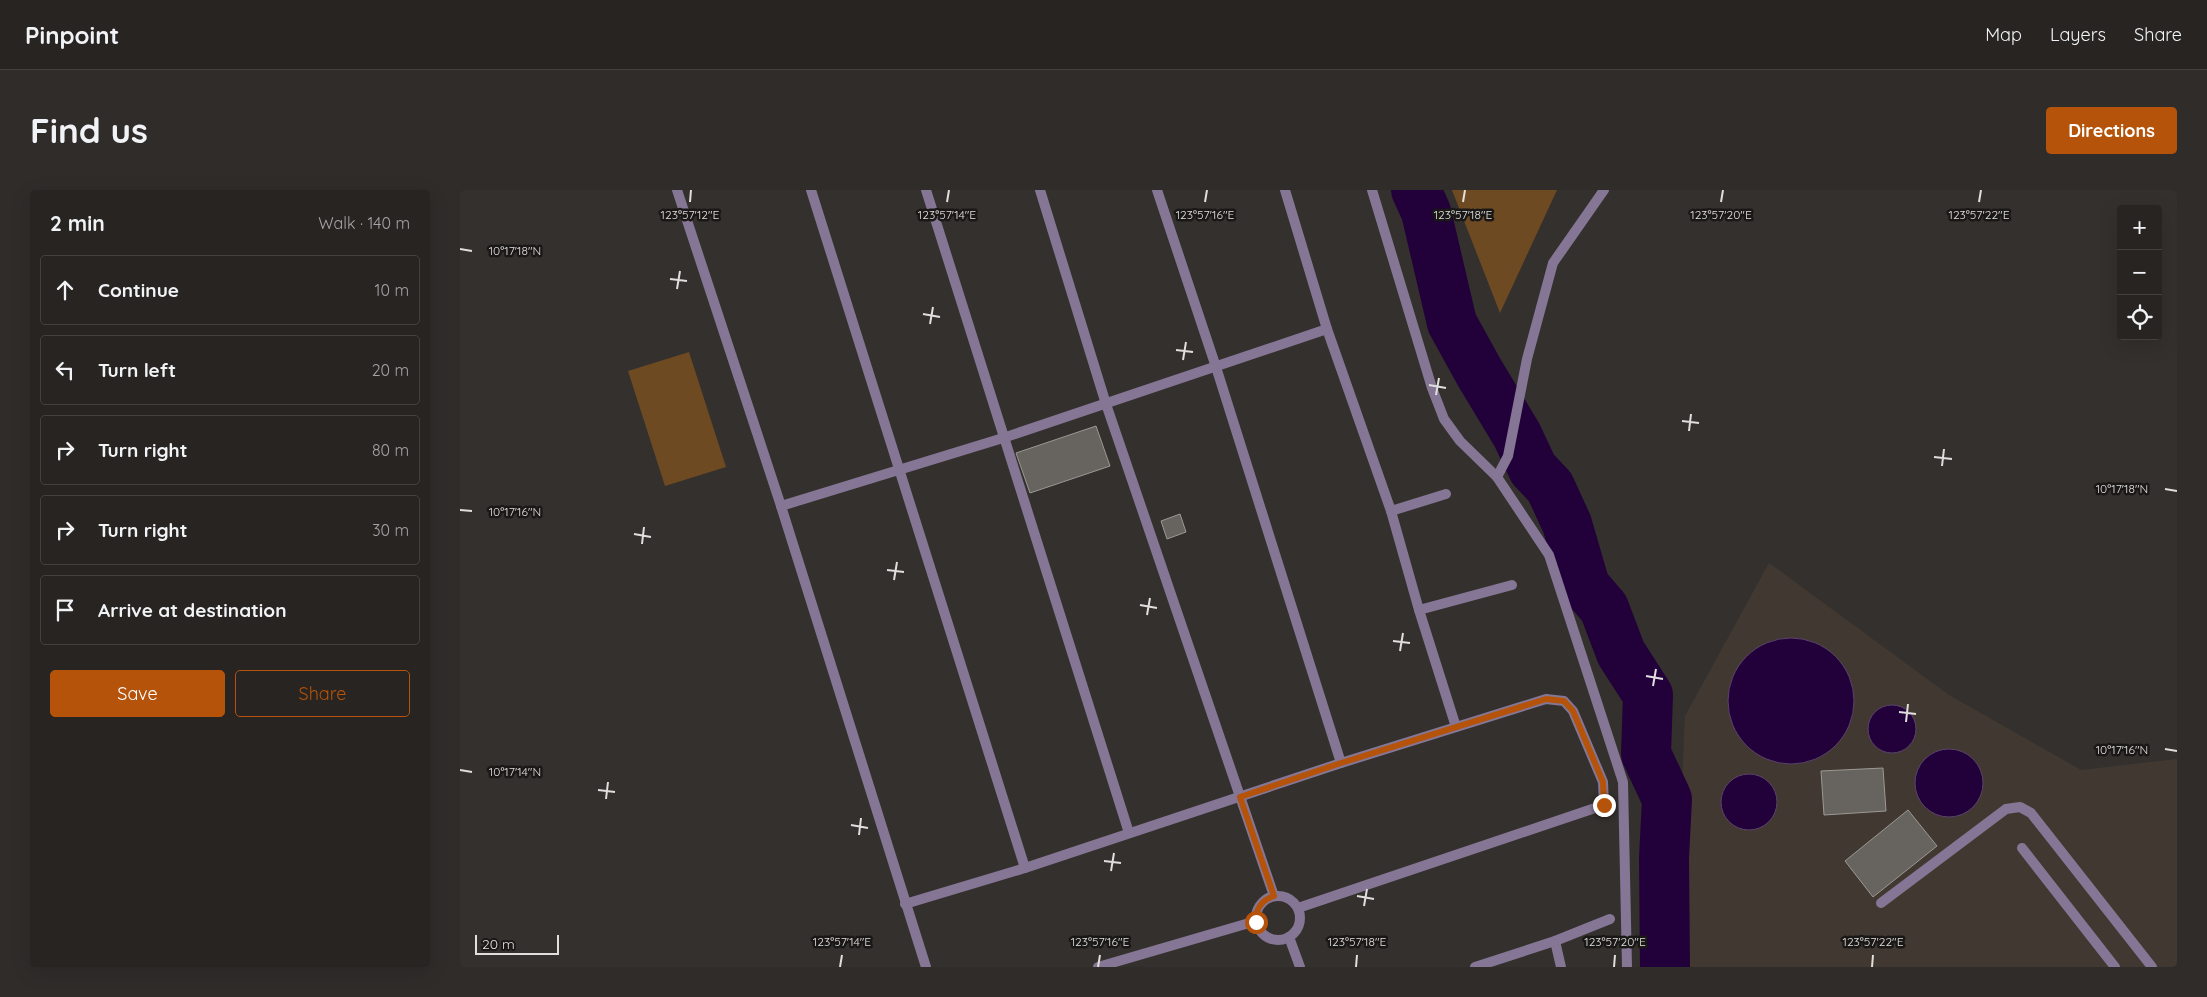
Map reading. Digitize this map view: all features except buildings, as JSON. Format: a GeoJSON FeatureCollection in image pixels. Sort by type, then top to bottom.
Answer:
{"type":"FeatureCollection","features":[{"type":"Feature","properties":{"kind":"street"},"geometry":{"type":"LineString","coordinates":[[677,190],[781,506],[926,967]]}},
{"type":"Feature","properties":{"kind":"street"},"geometry":{"type":"LineString","coordinates":[[811,190],[1025,868]]}},
{"type":"Feature","properties":{"kind":"street"},"geometry":{"type":"LineString","coordinates":[[926,190],[1002,438],[1129,833]]}},
{"type":"Feature","properties":{"kind":"street"},"geometry":{"type":"LineString","coordinates":[[1040,190],[1106,404],[1274,896]]}},
{"type":"Feature","properties":{"kind":"street"},"geometry":{"type":"LineString","coordinates":[[1157,190],[1216,367],[1341,763]]}},
{"type":"Feature","properties":{"kind":"street"},"geometry":{"type":"LineString","coordinates":[[1284,190],[1327,329],[1390,512],[1456,728]]}},
{"type":"Feature","properties":{"kind":"street"},"geometry":{"type":"LineString","coordinates":[[1372,190],[1432,388],[1444,419],[1460,441],[1497,477],[1549,555],[1623,782],[1627,967]]}},
{"type":"Feature","properties":{"kind":"street"},"geometry":{"type":"LineString","coordinates":[[1497,477],[1508,456],[1527,359],[1553,263],[1604,190]]}},
{"type":"Feature","properties":{"kind":"street"},"geometry":{"type":"LineString","coordinates":[[781,506],[1002,438],[1327,329]]}},
{"type":"Feature","properties":{"kind":"street"},"geometry":{"type":"LineString","coordinates":[[1390,512],[1446,494]]}},
{"type":"Feature","properties":{"kind":"street"},"geometry":{"type":"LineString","coordinates":[[1419,610],[1512,585]]}},
{"type":"Feature","properties":{"kind":"street"},"geometry":{"type":"LineString","coordinates":[[905,904],[1025,868],[1341,763],[1546,699],[1564,701],[1573,711],[1603,782],[1604,805],[1298,908]]}},
{"type":"Feature","properties":{"kind":"street"},"geometry":{"type":"LineString","coordinates":[[1881,903],[2006,809],[2020,807],[2031,813],[2152,967]]}},
{"type":"Feature","properties":{"kind":"street"},"geometry":{"type":"LineString","coordinates":[[2022,848],[2116,967]]}},
{"type":"Feature","properties":{"kind":"street"},"geometry":{"type":"LineString","coordinates":[[1274,896],[1287,898],[1298,908],[1300,924],[1296,932],[1289,937],[1279,941],[1268,938],[1260,931],[1256,922],[1258,907],[1265,900],[1274,896]]}},
{"type":"Feature","properties":{"kind":"street"},"geometry":{"type":"LineString","coordinates":[[1475,967],[1555,941],[1610,919]]}},
{"type":"Feature","properties":{"kind":"street"},"geometry":{"type":"LineString","coordinates":[[1098,967],[1256,922]]}},
{"type":"Feature","properties":{"kind":"street"},"geometry":{"type":"LineString","coordinates":[[1289,937],[1300,967]]}},
{"type":"Feature","properties":{"kind":"street"},"geometry":{"type":"LineString","coordinates":[[1555,941],[1562,967]]}},
{"type":"Feature","properties":{"kind":"shaded area"},"geometry":{"type":"Polygon","coordinates":[[[1452,190],[1557,190],[1500,313],[1452,190]]]}},
{"type":"Feature","properties":{"kind":"shaded area"},"geometry":{"type":"Polygon","coordinates":[[[689,352],[726,467],[665,486],[628,371],[689,352]]]}},
{"type":"Feature","properties":{"kind":"shaded area"},"geometry":{"type":"Polygon","coordinates":[[[1769,563],[1949,695],[2081,770],[2177,759],[2177,967],[1674,967],[1685,716],[1769,563]]]}},
{"type":"Feature","properties":{"kind":"shaded area"},"geometry":{"type":"Polygon","coordinates":[[[1791,638],[1815,643],[1835,657],[1849,677],[1854,701],[1849,725],[1835,745],[1815,759],[1791,764],[1767,759],[1747,745],[1733,725],[1728,701],[1733,677],[1747,657],[1767,643],[1791,638]]]}},
{"type":"Feature","properties":{"kind":"shaded area"},"geometry":{"type":"Polygon","coordinates":[[[1887,705],[1897,705],[1909,712],[1916,724],[1916,734],[1909,746],[1897,753],[1887,753],[1879,749],[1872,742],[1868,734],[1868,724],[1872,716],[1879,709],[1887,705]]]}},
{"type":"Feature","properties":{"kind":"shaded area"},"geometry":{"type":"Polygon","coordinates":[[[1942,749],[1956,749],[1968,754],[1978,764],[1983,776],[1983,790],[1978,802],[1968,812],[1956,817],[1942,817],[1930,812],[1920,802],[1915,790],[1915,776],[1920,764],[1930,754],[1942,749]]]}},
{"type":"Feature","properties":{"kind":"shaded area"},"geometry":{"type":"Polygon","coordinates":[[[1749,774],[1760,776],[1769,782],[1775,791],[1777,802],[1775,813],[1769,822],[1760,828],[1749,830],[1738,828],[1729,822],[1723,813],[1721,802],[1723,791],[1729,782],[1738,776],[1749,774]]]}},
{"type":"Feature","properties":{"kind":"waterway"},"geometry":{"type":"LineString","coordinates":[[1416,190],[1426,212],[1452,323],[1517,435],[1533,469],[1550,487],[1567,524],[1585,586],[1604,608],[1621,653],[1648,695],[1646,754],[1667,799],[1664,858],[1665,967]]}},
{"type":"Feature","properties":{"kind":"route"},"geometry":{"type":"LineString","coordinates":[[1256,922],[1258,907],[1265,900],[1274,896],[1240,797],[1341,763],[1546,699],[1564,701],[1573,711],[1603,782],[1604,805]]}}]}
